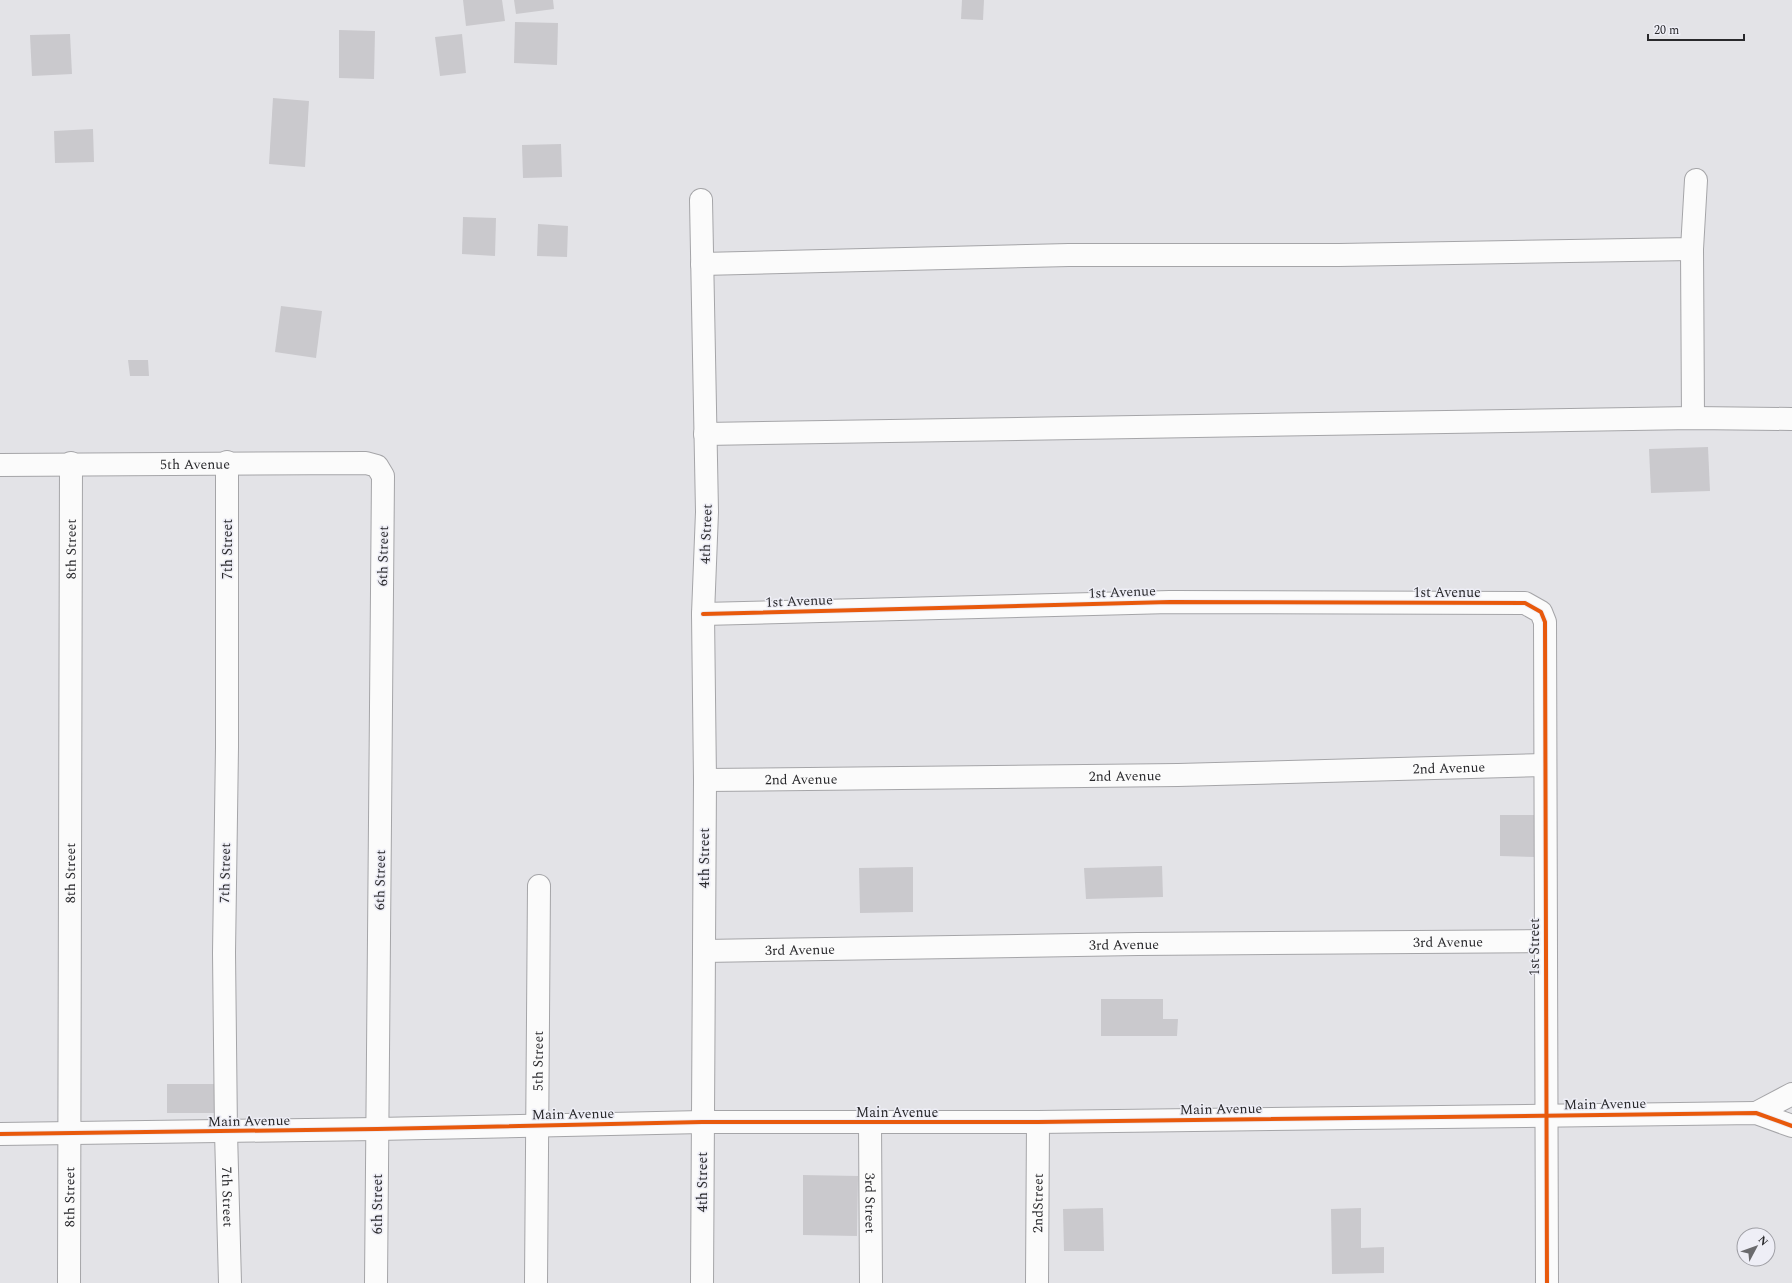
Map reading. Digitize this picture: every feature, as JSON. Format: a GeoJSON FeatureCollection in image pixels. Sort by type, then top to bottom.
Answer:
{"type":"FeatureCollection","features":[{"type":"Feature","properties":{"kind":"street"},"geometry":{"type":"LineString","coordinates":[[1693,418],[1692,249],[1696,180]]}},
{"type":"Feature","properties":{"kind":"street","name":"4th Street"},"geometry":{"type":"LineString","coordinates":[[701,200],[707,512],[703,614],[705,780],[702,1283]]}},
{"type":"Feature","properties":{"kind":"street"},"geometry":{"type":"LineString","coordinates":[[702,264],[1070,255],[1339,255],[1692,249]]}},
{"type":"Feature","properties":{"kind":"street"},"geometry":{"type":"LineString","coordinates":[[705,434],[1693,418],[1792,419]]}},
{"type":"Feature","properties":{"kind":"street","name":"5th Avenue"},"geometry":{"type":"LineString","coordinates":[[0,465],[227,462],[366,463],[377,466],[384,476]]}},
{"type":"Feature","properties":{"kind":"street","name":"7th Street"},"geometry":{"type":"LineString","coordinates":[[227,462],[227,747],[224,953],[226,1132],[230,1283]]}},
{"type":"Feature","properties":{"kind":"street","name":"8th Street"},"geometry":{"type":"LineString","coordinates":[[69,1283],[71,463]]}},
{"type":"Feature","properties":{"kind":"street","name":"6th Street"},"geometry":{"type":"LineString","coordinates":[[376,1283],[384,476]]}},
{"type":"Feature","properties":{"kind":"street","name":"1st Avenue"},"geometry":{"type":"LineString","coordinates":[[703,614],[1170,602],[1525,603],[1541,612]]}},
{"type":"Feature","properties":{"kind":"street","name":"1st Street"},"geometry":{"type":"LineString","coordinates":[[1541,612],[1544,622],[1546,1283]]}},
{"type":"Feature","properties":{"kind":"street","name":"2nd Avenue"},"geometry":{"type":"LineString","coordinates":[[705,780],[1178,774],[1545,765]]}},
{"type":"Feature","properties":{"kind":"street","name":"5th Street"},"geometry":{"type":"LineString","coordinates":[[536,1283],[539,886]]}},
{"type":"Feature","properties":{"kind":"street","name":"3rd Avenue"},"geometry":{"type":"LineString","coordinates":[[704,951],[1146,944],[1545,941]]}},
{"type":"Feature","properties":{"kind":"street","name":"Main Avenue"},"geometry":{"type":"LineString","coordinates":[[1756,1113],[1792,1094]]}},
{"type":"Feature","properties":{"kind":"street","name":"Main Avenue"},"geometry":{"type":"LineString","coordinates":[[0,1134],[377,1130],[702,1122],[1038,1122],[1756,1113],[1792,1126]]}},
{"type":"Feature","properties":{"kind":"street","name":"2ndStreet"},"geometry":{"type":"LineString","coordinates":[[1037,1283],[1038,1122]]}},
{"type":"Feature","properties":{"kind":"street","name":"3rd Street"},"geometry":{"type":"LineString","coordinates":[[870,1123],[871,1283]]}},
{"type":"Feature","properties":{"kind":"building"},"geometry":{"type":"Polygon","coordinates":[[[463,0],[502,0],[505,21],[466,26],[463,0]]]}},
{"type":"Feature","properties":{"kind":"building"},"geometry":{"type":"Polygon","coordinates":[[[514,0],[553,0],[554,9],[516,14],[514,0]]]}},
{"type":"Feature","properties":{"kind":"building"},"geometry":{"type":"Polygon","coordinates":[[[962,0],[984,0],[983,20],[961,19],[962,0]]]}},
{"type":"Feature","properties":{"kind":"building"},"geometry":{"type":"Polygon","coordinates":[[[515,22],[558,23],[557,65],[514,63],[515,22]]]}},
{"type":"Feature","properties":{"kind":"building"},"geometry":{"type":"Polygon","coordinates":[[[339,30],[375,31],[374,79],[339,78],[339,30]]]}},
{"type":"Feature","properties":{"kind":"building"},"geometry":{"type":"Polygon","coordinates":[[[70,34],[72,74],[32,76],[30,35],[70,34]]]}},
{"type":"Feature","properties":{"kind":"building"},"geometry":{"type":"Polygon","coordinates":[[[462,34],[466,73],[440,76],[435,37],[462,34]]]}},
{"type":"Feature","properties":{"kind":"building"},"geometry":{"type":"Polygon","coordinates":[[[273,98],[309,101],[305,167],[269,164],[273,98]]]}},
{"type":"Feature","properties":{"kind":"building"},"geometry":{"type":"Polygon","coordinates":[[[93,129],[94,162],[55,163],[54,131],[93,129]]]}},
{"type":"Feature","properties":{"kind":"building"},"geometry":{"type":"Polygon","coordinates":[[[561,144],[562,177],[523,178],[522,145],[561,144]]]}},
{"type":"Feature","properties":{"kind":"building"},"geometry":{"type":"Polygon","coordinates":[[[463,217],[496,218],[495,256],[462,254],[463,217]]]}},
{"type":"Feature","properties":{"kind":"building"},"geometry":{"type":"Polygon","coordinates":[[[538,224],[568,226],[567,257],[537,256],[538,224]]]}},
{"type":"Feature","properties":{"kind":"building"},"geometry":{"type":"Polygon","coordinates":[[[281,306],[322,311],[316,358],[275,352],[281,306]]]}},
{"type":"Feature","properties":{"kind":"building"},"geometry":{"type":"Polygon","coordinates":[[[128,360],[148,360],[149,376],[130,376],[128,360]]]}},
{"type":"Feature","properties":{"kind":"building"},"geometry":{"type":"Polygon","coordinates":[[[1708,447],[1710,491],[1651,493],[1649,449],[1708,447]]]}},
{"type":"Feature","properties":{"kind":"building"},"geometry":{"type":"Polygon","coordinates":[[[1500,815],[1537,815],[1537,857],[1500,856],[1500,815]]]}},
{"type":"Feature","properties":{"kind":"building"},"geometry":{"type":"Polygon","coordinates":[[[1162,866],[1163,897],[1086,899],[1084,868],[1162,866]]]}},
{"type":"Feature","properties":{"kind":"building"},"geometry":{"type":"Polygon","coordinates":[[[913,867],[913,912],[860,913],[859,868],[913,867]]]}},
{"type":"Feature","properties":{"kind":"building"},"geometry":{"type":"Polygon","coordinates":[[[1101,999],[1163,999],[1163,1019],[1178,1019],[1177,1036],[1101,1036],[1101,999]]]}},
{"type":"Feature","properties":{"kind":"building"},"geometry":{"type":"Polygon","coordinates":[[[167,1084],[215,1084],[215,1113],[167,1113],[167,1084]]]}},
{"type":"Feature","properties":{"kind":"building"},"geometry":{"type":"Polygon","coordinates":[[[803,1175],[858,1176],[857,1236],[803,1235],[803,1175]]]}},
{"type":"Feature","properties":{"kind":"building"},"geometry":{"type":"Polygon","coordinates":[[[1103,1208],[1104,1251],[1064,1251],[1063,1209],[1103,1208]]]}},
{"type":"Feature","properties":{"kind":"building"},"geometry":{"type":"Polygon","coordinates":[[[1361,1208],[1361,1248],[1384,1247],[1384,1273],[1332,1274],[1331,1209],[1361,1208]]]}},
{"type":"Feature","properties":{"kind":"cycle path"},"geometry":{"type":"LineString","coordinates":[[703,614],[1170,602],[1525,603],[1541,612],[1545,622],[1547,1283]]}},
{"type":"Feature","properties":{"kind":"cycle path"},"geometry":{"type":"LineString","coordinates":[[0,1134],[377,1129],[702,1122],[1038,1122],[1756,1113],[1792,1126]]}}]}
